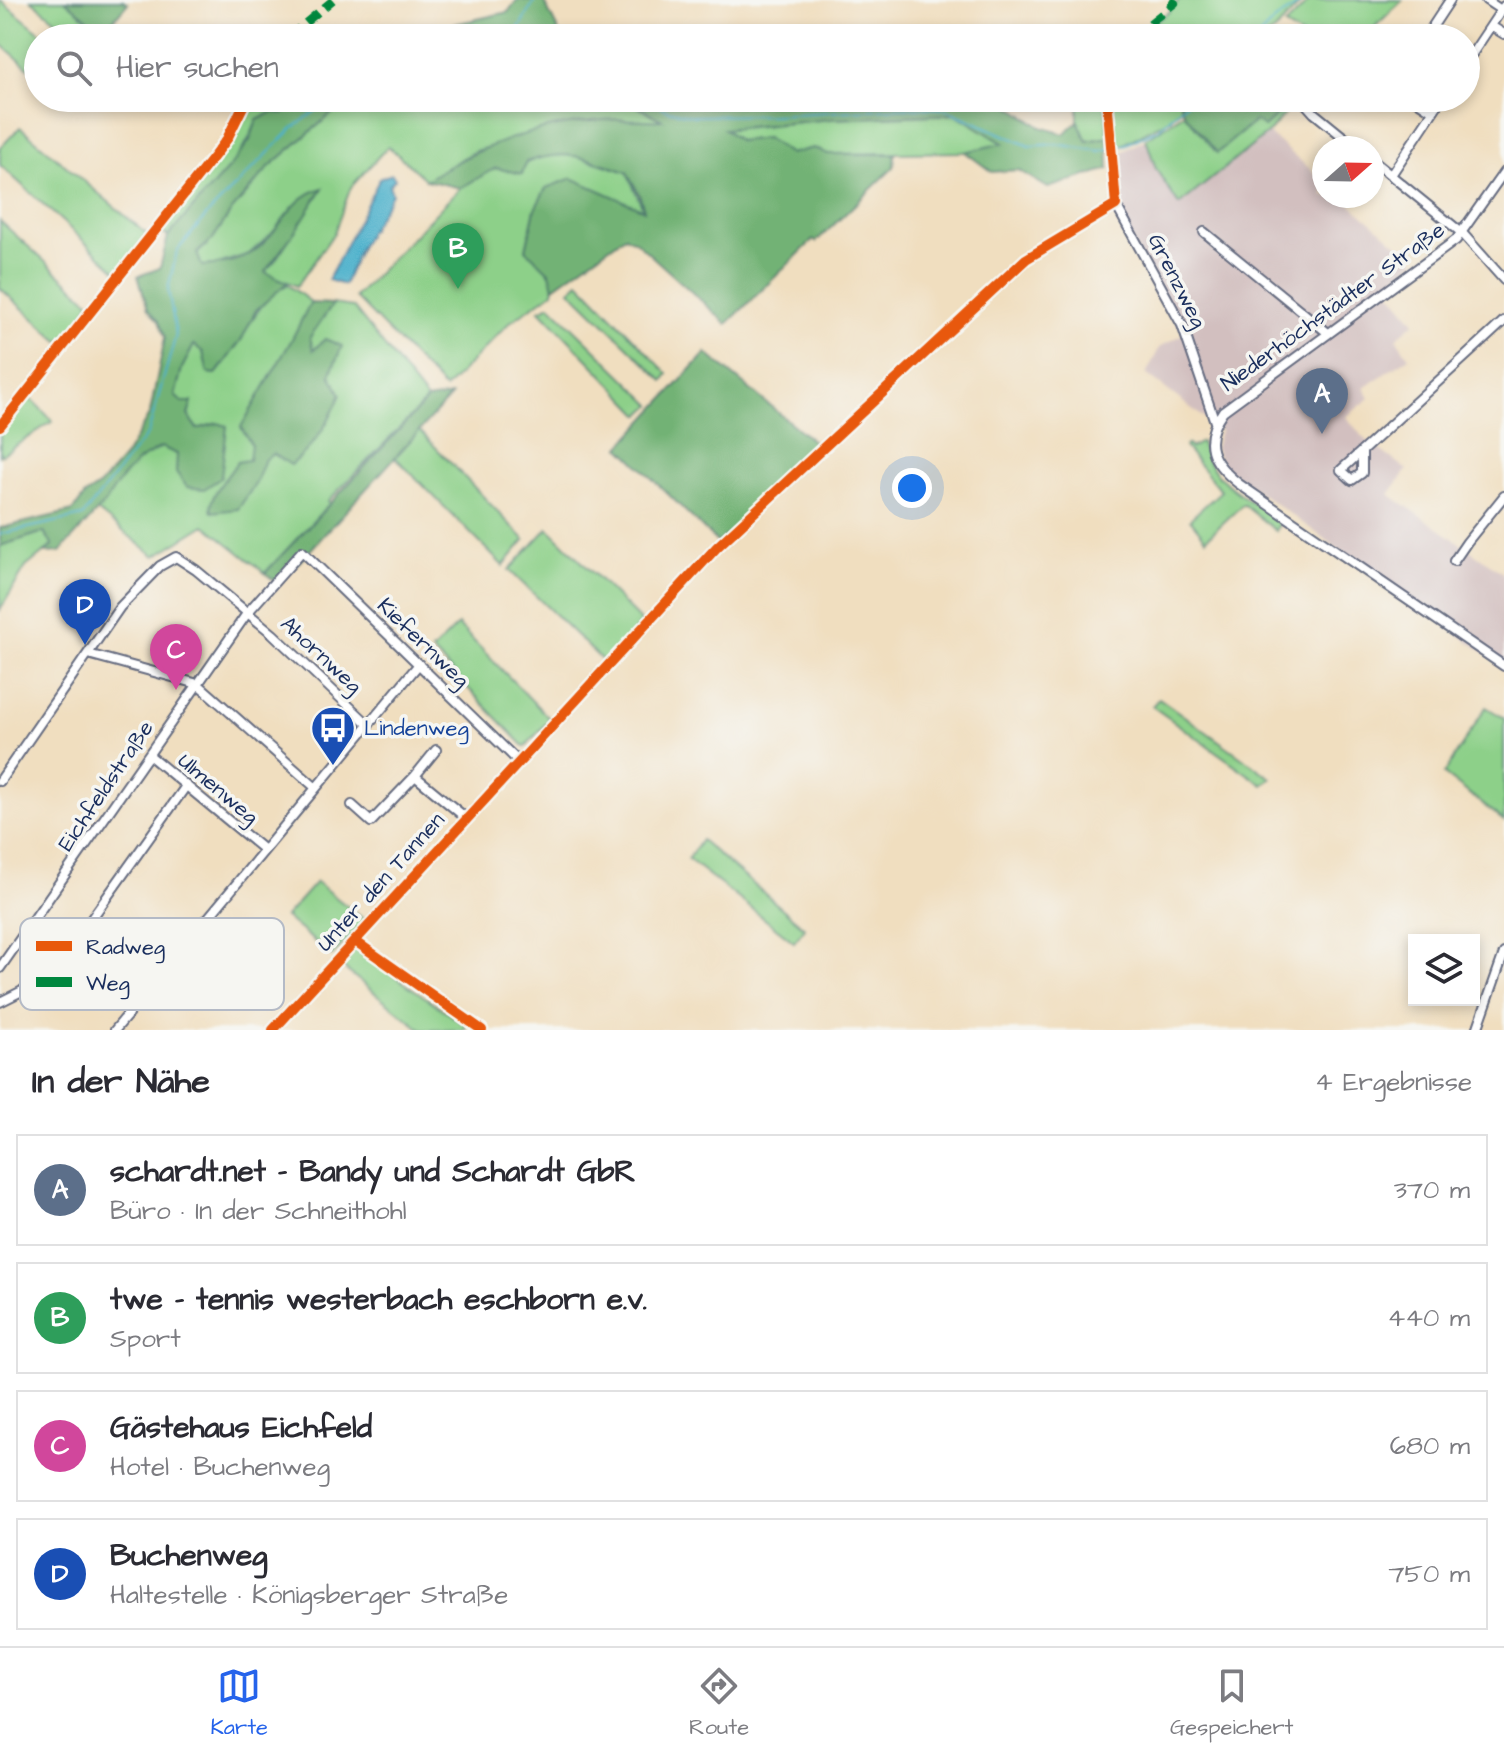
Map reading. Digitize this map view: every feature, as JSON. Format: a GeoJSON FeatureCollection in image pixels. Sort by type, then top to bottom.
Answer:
{"type":"FeatureCollection","features":[{"type":"Feature","properties":{"kind":"street"},"geometry":{"type":"LineString","coordinates":[[1434,24],[1450,0]]}},
{"type":"Feature","properties":{"kind":"street"},"geometry":{"type":"LineString","coordinates":[[1480,42],[1503,8],[1486,0]]}},
{"type":"Feature","properties":{"kind":"street"},"geometry":{"type":"LineString","coordinates":[[1491,26],[1504,34]]}},
{"type":"Feature","properties":{"kind":"street"},"geometry":{"type":"LineString","coordinates":[[1315,112],[1343,136]]}},
{"type":"Feature","properties":{"kind":"street"},"geometry":{"type":"LineString","coordinates":[[1391,175],[1432,112]]}},
{"type":"Feature","properties":{"kind":"street"},"geometry":{"type":"LineString","coordinates":[[1384,169],[1463,234],[1504,280]]}},
{"type":"Feature","properties":{"kind":"street","name":"Niederhöchstädter Straße"},"geometry":{"type":"LineString","coordinates":[[1504,172],[1463,234],[1223,411],[1215,422],[1210,445],[1218,465],[1227,475],[1504,666]]}},
{"type":"Feature","properties":{"kind":"street","name":"Grenzweg"},"geometry":{"type":"LineString","coordinates":[[1116,205],[1182,325],[1215,422]]}},
{"type":"Feature","properties":{"kind":"street"},"geometry":{"type":"LineString","coordinates":[[1204,232],[1328,333]]}},
{"type":"Feature","properties":{"kind":"street"},"geometry":{"type":"LineString","coordinates":[[1362,451],[1504,321]]}},
{"type":"Feature","properties":{"kind":"street"},"geometry":{"type":"LineString","coordinates":[[1454,561],[1504,496]]}},
{"type":"Feature","properties":{"kind":"street","name":"Eichfeldstraße"},"geometry":{"type":"LineString","coordinates":[[35,918],[248,612],[302,551]]}},
{"type":"Feature","properties":{"kind":"street","name":"Kiefernweg"},"geometry":{"type":"LineString","coordinates":[[302,551],[519,762]]}},
{"type":"Feature","properties":{"kind":"street","name":"Ahornweg"},"geometry":{"type":"LineString","coordinates":[[88,654],[120,607],[160,566],[171,558],[181,558],[248,612],[369,725]]}},
{"type":"Feature","properties":{"kind":"street"},"geometry":{"type":"LineString","coordinates":[[0,781],[88,654],[198,684],[316,788]]}},
{"type":"Feature","properties":{"kind":"street"},"geometry":{"type":"LineString","coordinates":[[208,918],[419,664]]}},
{"type":"Feature","properties":{"kind":"street"},"geometry":{"type":"LineString","coordinates":[[352,805],[371,822],[436,750]]}},
{"type":"Feature","properties":{"kind":"street","name":"Ulmenweg"},"geometry":{"type":"LineString","coordinates":[[149,755],[264,850]]}},
{"type":"Feature","properties":{"kind":"street","name":"Unter den Tannen"},"geometry":{"type":"LineString","coordinates":[[273,1030],[519,762]]}},
{"type":"Feature","properties":{"kind":"street"},"geometry":{"type":"LineString","coordinates":[[415,776],[466,818]]}},
{"type":"Feature","properties":{"kind":"street"},"geometry":{"type":"LineString","coordinates":[[92,918],[186,786]]}},
{"type":"Feature","properties":{"kind":"street","name":"Eichfeldstraße"},"geometry":{"type":"LineString","coordinates":[[0,968],[20,939]]}},
{"type":"Feature","properties":{"kind":"street"},"geometry":{"type":"LineString","coordinates":[[1477,1030],[1504,953]]}},
{"type":"Feature","properties":{"kind":"street"},"geometry":{"type":"LineString","coordinates":[[0,1002],[20,992]]}},
{"type":"Feature","properties":{"kind":"street"},"geometry":{"type":"LineString","coordinates":[[115,1030],[132,1010]]}},
{"type":"Feature","properties":{"kind":"shaded area"},"geometry":{"type":"Polygon","coordinates":[[[1268,133],[1312,171],[1312,208],[1355,208],[1416,260],[1385,285],[1415,322],[1396,338],[1409,357],[1364,388],[1370,398],[1346,417],[1365,439],[1407,470],[1389,494],[1504,574],[1504,667],[1223,466],[1215,448],[1220,430],[1146,374],[1160,347],[1183,334],[1117,213],[1113,157],[1146,139],[1156,169],[1179,205],[1268,133]]]}},
{"type":"Feature","properties":{"kind":"green space"},"geometry":{"type":"Polygon","coordinates":[[[0,0],[30,24],[24,24],[24,64],[0,43],[0,0]]]}},
{"type":"Feature","properties":{"kind":"green space"},"geometry":{"type":"Polygon","coordinates":[[[31,0],[65,0],[94,24],[61,24],[31,0]]]}},
{"type":"Feature","properties":{"kind":"green space"},"geometry":{"type":"Polygon","coordinates":[[[65,0],[123,0],[128,3],[110,24],[94,24],[65,0]]]}},
{"type":"Feature","properties":{"kind":"green space"},"geometry":{"type":"Polygon","coordinates":[[[517,0],[547,0],[545,4],[555,24],[455,24],[508,12],[517,0]]]}},
{"type":"Feature","properties":{"kind":"green space"},"geometry":{"type":"Polygon","coordinates":[[[1179,0],[1304,0],[1282,24],[1153,24],[1179,0]]]}},
{"type":"Feature","properties":{"kind":"green space"},"geometry":{"type":"Polygon","coordinates":[[[1310,0],[1403,0],[1378,24],[1287,24],[1310,0]]]}},
{"type":"Feature","properties":{"kind":"green space"},"geometry":{"type":"Polygon","coordinates":[[[243,112],[286,112],[257,120],[241,152],[206,196],[168,236],[158,231],[230,139],[243,112]]]}},
{"type":"Feature","properties":{"kind":"green space"},"geometry":{"type":"Polygon","coordinates":[[[273,112],[334,112],[269,167],[232,210],[212,240],[197,253],[202,266],[245,257],[269,237],[301,199],[323,188],[265,272],[287,283],[256,310],[242,339],[216,374],[208,373],[203,352],[194,345],[182,368],[175,396],[182,402],[192,402],[188,415],[197,429],[218,423],[227,426],[221,478],[204,489],[187,487],[176,472],[177,454],[161,447],[138,461],[60,552],[44,553],[53,545],[44,532],[0,546],[0,528],[73,511],[125,456],[150,413],[165,337],[159,321],[148,309],[138,276],[160,268],[168,236],[232,164],[250,140],[257,120],[273,112]]]}},
{"type":"Feature","properties":{"kind":"green space"},"geometry":{"type":"Polygon","coordinates":[[[334,112],[648,112],[664,121],[506,142],[475,151],[426,180],[388,146],[351,187],[334,233],[297,286],[264,272],[274,262],[322,189],[249,254],[215,265],[201,266],[197,254],[212,240],[232,210],[269,167],[334,112]]]}},
{"type":"Feature","properties":{"kind":"green space"},"geometry":{"type":"Polygon","coordinates":[[[647,112],[1019,112],[1041,127],[1064,134],[1078,121],[1087,141],[1108,137],[1109,169],[1048,188],[1018,170],[992,172],[965,152],[1003,143],[956,114],[831,119],[724,129],[739,141],[766,138],[790,154],[813,148],[828,154],[895,154],[894,167],[727,324],[635,241],[625,236],[554,287],[550,273],[526,250],[535,209],[546,188],[572,178],[644,210],[627,172],[566,155],[526,162],[522,174],[496,168],[460,188],[426,180],[487,148],[554,126],[616,119],[662,120],[647,112]]]}},
{"type":"Feature","properties":{"kind":"green space"},"geometry":{"type":"Polygon","coordinates":[[[1078,112],[1106,112],[1108,137],[1087,141],[1078,121],[1078,112]]]}},
{"type":"Feature","properties":{"kind":"green space"},"geometry":{"type":"Polygon","coordinates":[[[1111,112],[1177,112],[1170,119],[1113,150],[1111,112]]]}},
{"type":"Feature","properties":{"kind":"green space"},"geometry":{"type":"Polygon","coordinates":[[[1280,112],[1287,112],[1268,133],[1179,205],[1156,169],[1146,139],[1184,113],[1217,152],[1256,121],[1264,127],[1280,112]]]}},
{"type":"Feature","properties":{"kind":"green space"},"geometry":{"type":"Polygon","coordinates":[[[1280,112],[1264,127],[1255,121],[1217,153],[1184,113],[1280,112]]]}},
{"type":"Feature","properties":{"kind":"green space"},"geometry":{"type":"Polygon","coordinates":[[[956,114],[1004,144],[965,152],[828,154],[813,148],[790,154],[766,138],[739,141],[722,130],[831,119],[956,114]]]}},
{"type":"Feature","properties":{"kind":"green space"},"geometry":{"type":"Polygon","coordinates":[[[20,127],[149,236],[119,273],[0,165],[0,148],[20,127]]]}},
{"type":"Feature","properties":{"kind":"green space"},"geometry":{"type":"Polygon","coordinates":[[[566,153],[627,172],[644,211],[596,189],[535,209],[526,250],[549,274],[553,292],[509,323],[445,389],[355,297],[460,188],[496,168],[521,173],[526,163],[546,155],[566,153]]]}},
{"type":"Feature","properties":{"kind":"green space"},"geometry":{"type":"Polygon","coordinates":[[[0,221],[90,302],[79,323],[60,342],[0,288],[0,221]]]}},
{"type":"Feature","properties":{"kind":"green space"},"geometry":{"type":"Polygon","coordinates":[[[579,282],[668,374],[663,381],[570,290],[579,282]]]}},
{"type":"Feature","properties":{"kind":"green space"},"geometry":{"type":"Polygon","coordinates":[[[288,285],[326,313],[333,304],[353,307],[427,400],[328,501],[330,503],[265,573],[205,525],[155,556],[97,511],[139,460],[161,447],[177,454],[218,423],[197,429],[175,396],[182,368],[194,345],[203,351],[208,373],[216,374],[257,312],[276,291],[288,285]]]}},
{"type":"Feature","properties":{"kind":"green space"},"geometry":{"type":"Polygon","coordinates":[[[310,303],[333,304],[310,337],[313,350],[325,339],[342,346],[330,375],[341,394],[320,433],[300,458],[291,465],[273,454],[265,459],[256,483],[238,509],[212,512],[215,493],[224,480],[237,462],[249,460],[251,444],[241,427],[310,303]]]}},
{"type":"Feature","properties":{"kind":"green space"},"geometry":{"type":"Polygon","coordinates":[[[550,305],[652,405],[641,415],[540,310],[550,305]]]}},
{"type":"Feature","properties":{"kind":"green space"},"geometry":{"type":"Polygon","coordinates":[[[706,353],[820,447],[718,543],[620,447],[706,353]]]}},
{"type":"Feature","properties":{"kind":"green space"},"geometry":{"type":"Polygon","coordinates":[[[28,396],[53,421],[0,456],[0,432],[28,396]]]}},
{"type":"Feature","properties":{"kind":"green space"},"geometry":{"type":"Polygon","coordinates":[[[451,396],[277,583],[265,573],[427,400],[451,396]]]}},
{"type":"Feature","properties":{"kind":"green space"},"geometry":{"type":"Polygon","coordinates":[[[419,430],[525,540],[503,566],[395,457],[419,430]]]}},
{"type":"Feature","properties":{"kind":"green space"},"geometry":{"type":"Polygon","coordinates":[[[1201,442],[1206,456],[1222,479],[1280,521],[1276,531],[1243,504],[1206,539],[1190,519],[1221,491],[1185,447],[1187,444],[1191,448],[1201,442]]]}},
{"type":"Feature","properties":{"kind":"green space"},"geometry":{"type":"Polygon","coordinates":[[[548,528],[642,622],[607,665],[509,570],[548,528]]]}},
{"type":"Feature","properties":{"kind":"green space"},"geometry":{"type":"Polygon","coordinates":[[[44,532],[53,545],[26,567],[0,610],[0,546],[44,532]]]}},
{"type":"Feature","properties":{"kind":"green space"},"geometry":{"type":"Polygon","coordinates":[[[458,625],[550,719],[525,747],[432,651],[458,625]]]}},
{"type":"Feature","properties":{"kind":"green space"},"geometry":{"type":"Polygon","coordinates":[[[1159,698],[1271,778],[1263,785],[1152,706],[1159,698]]]}},
{"type":"Feature","properties":{"kind":"green space"},"geometry":{"type":"Polygon","coordinates":[[[1486,707],[1504,718],[1504,821],[1444,774],[1486,707]]]}},
{"type":"Feature","properties":{"kind":"green space"},"geometry":{"type":"Polygon","coordinates":[[[701,840],[805,928],[794,942],[688,859],[701,840]]]}},
{"type":"Feature","properties":{"kind":"green space"},"geometry":{"type":"Polygon","coordinates":[[[316,882],[365,920],[332,956],[285,917],[316,882]]]}},
{"type":"Feature","properties":{"kind":"green space"},"geometry":{"type":"Polygon","coordinates":[[[354,948],[467,1026],[463,1030],[422,1030],[342,967],[354,948]]]}},
{"type":"Feature","properties":{"kind":"water"},"geometry":{"type":"Polygon","coordinates":[[[392,174],[395,179],[389,185],[392,194],[360,247],[344,285],[328,280],[380,178],[392,174]]]}},
{"type":"Feature","properties":{"kind":"waterway"},"geometry":{"type":"LineString","coordinates":[[521,24],[535,0]]}},
{"type":"Feature","properties":{"kind":"waterway"},"geometry":{"type":"LineString","coordinates":[[1271,24],[1306,0]]}},
{"type":"Feature","properties":{"kind":"waterway"},"geometry":{"type":"LineString","coordinates":[[0,534],[83,516],[148,433],[176,335],[168,289],[177,251],[206,216],[293,128],[314,112]]}},
{"type":"Feature","properties":{"kind":"waterway"},"geometry":{"type":"LineString","coordinates":[[676,112],[694,116],[831,112]]}},
{"type":"Feature","properties":{"kind":"waterway"},"geometry":{"type":"LineString","coordinates":[[952,112],[1029,146],[1056,144],[1100,151],[1125,145],[1158,129],[1177,112]]}},
{"type":"Feature","properties":{"kind":"marked path"},"geometry":{"type":"LineString","coordinates":[[304,24],[333,0]]}},
{"type":"Feature","properties":{"kind":"marked path"},"geometry":{"type":"LineString","coordinates":[[1149,24],[1175,3],[1170,0]]}},
{"type":"Feature","properties":{"kind":"cycle path"},"geometry":{"type":"LineString","coordinates":[[0,426],[215,155],[240,112]]}},
{"type":"Feature","properties":{"kind":"cycle path"},"geometry":{"type":"LineString","coordinates":[[273,1030],[717,547],[1026,259],[1116,205],[1108,112]]}},
{"type":"Feature","properties":{"kind":"cycle path"},"geometry":{"type":"LineString","coordinates":[[355,941],[482,1030]]}},
{"type":"Feature","properties":{"kind":"place","name":"twe - tennis westerbach eschborn e.v."},"geometry":{"type":"Point","coordinates":[458,289]}},
{"type":"Feature","properties":{"kind":"place","name":"schardt.net - Bandy und Schardt GbR"},"geometry":{"type":"Point","coordinates":[1322,434]}},
{"type":"Feature","properties":{"kind":"place","name":"Buchenweg"},"geometry":{"type":"Point","coordinates":[85,645]}},
{"type":"Feature","properties":{"kind":"place","name":"Gästehaus Eichfeld"},"geometry":{"type":"Point","coordinates":[176,690]}},
{"type":"Feature","properties":{"kind":"place","name":"Lindenweg"},"geometry":{"type":"Point","coordinates":[333,767]}}]}
